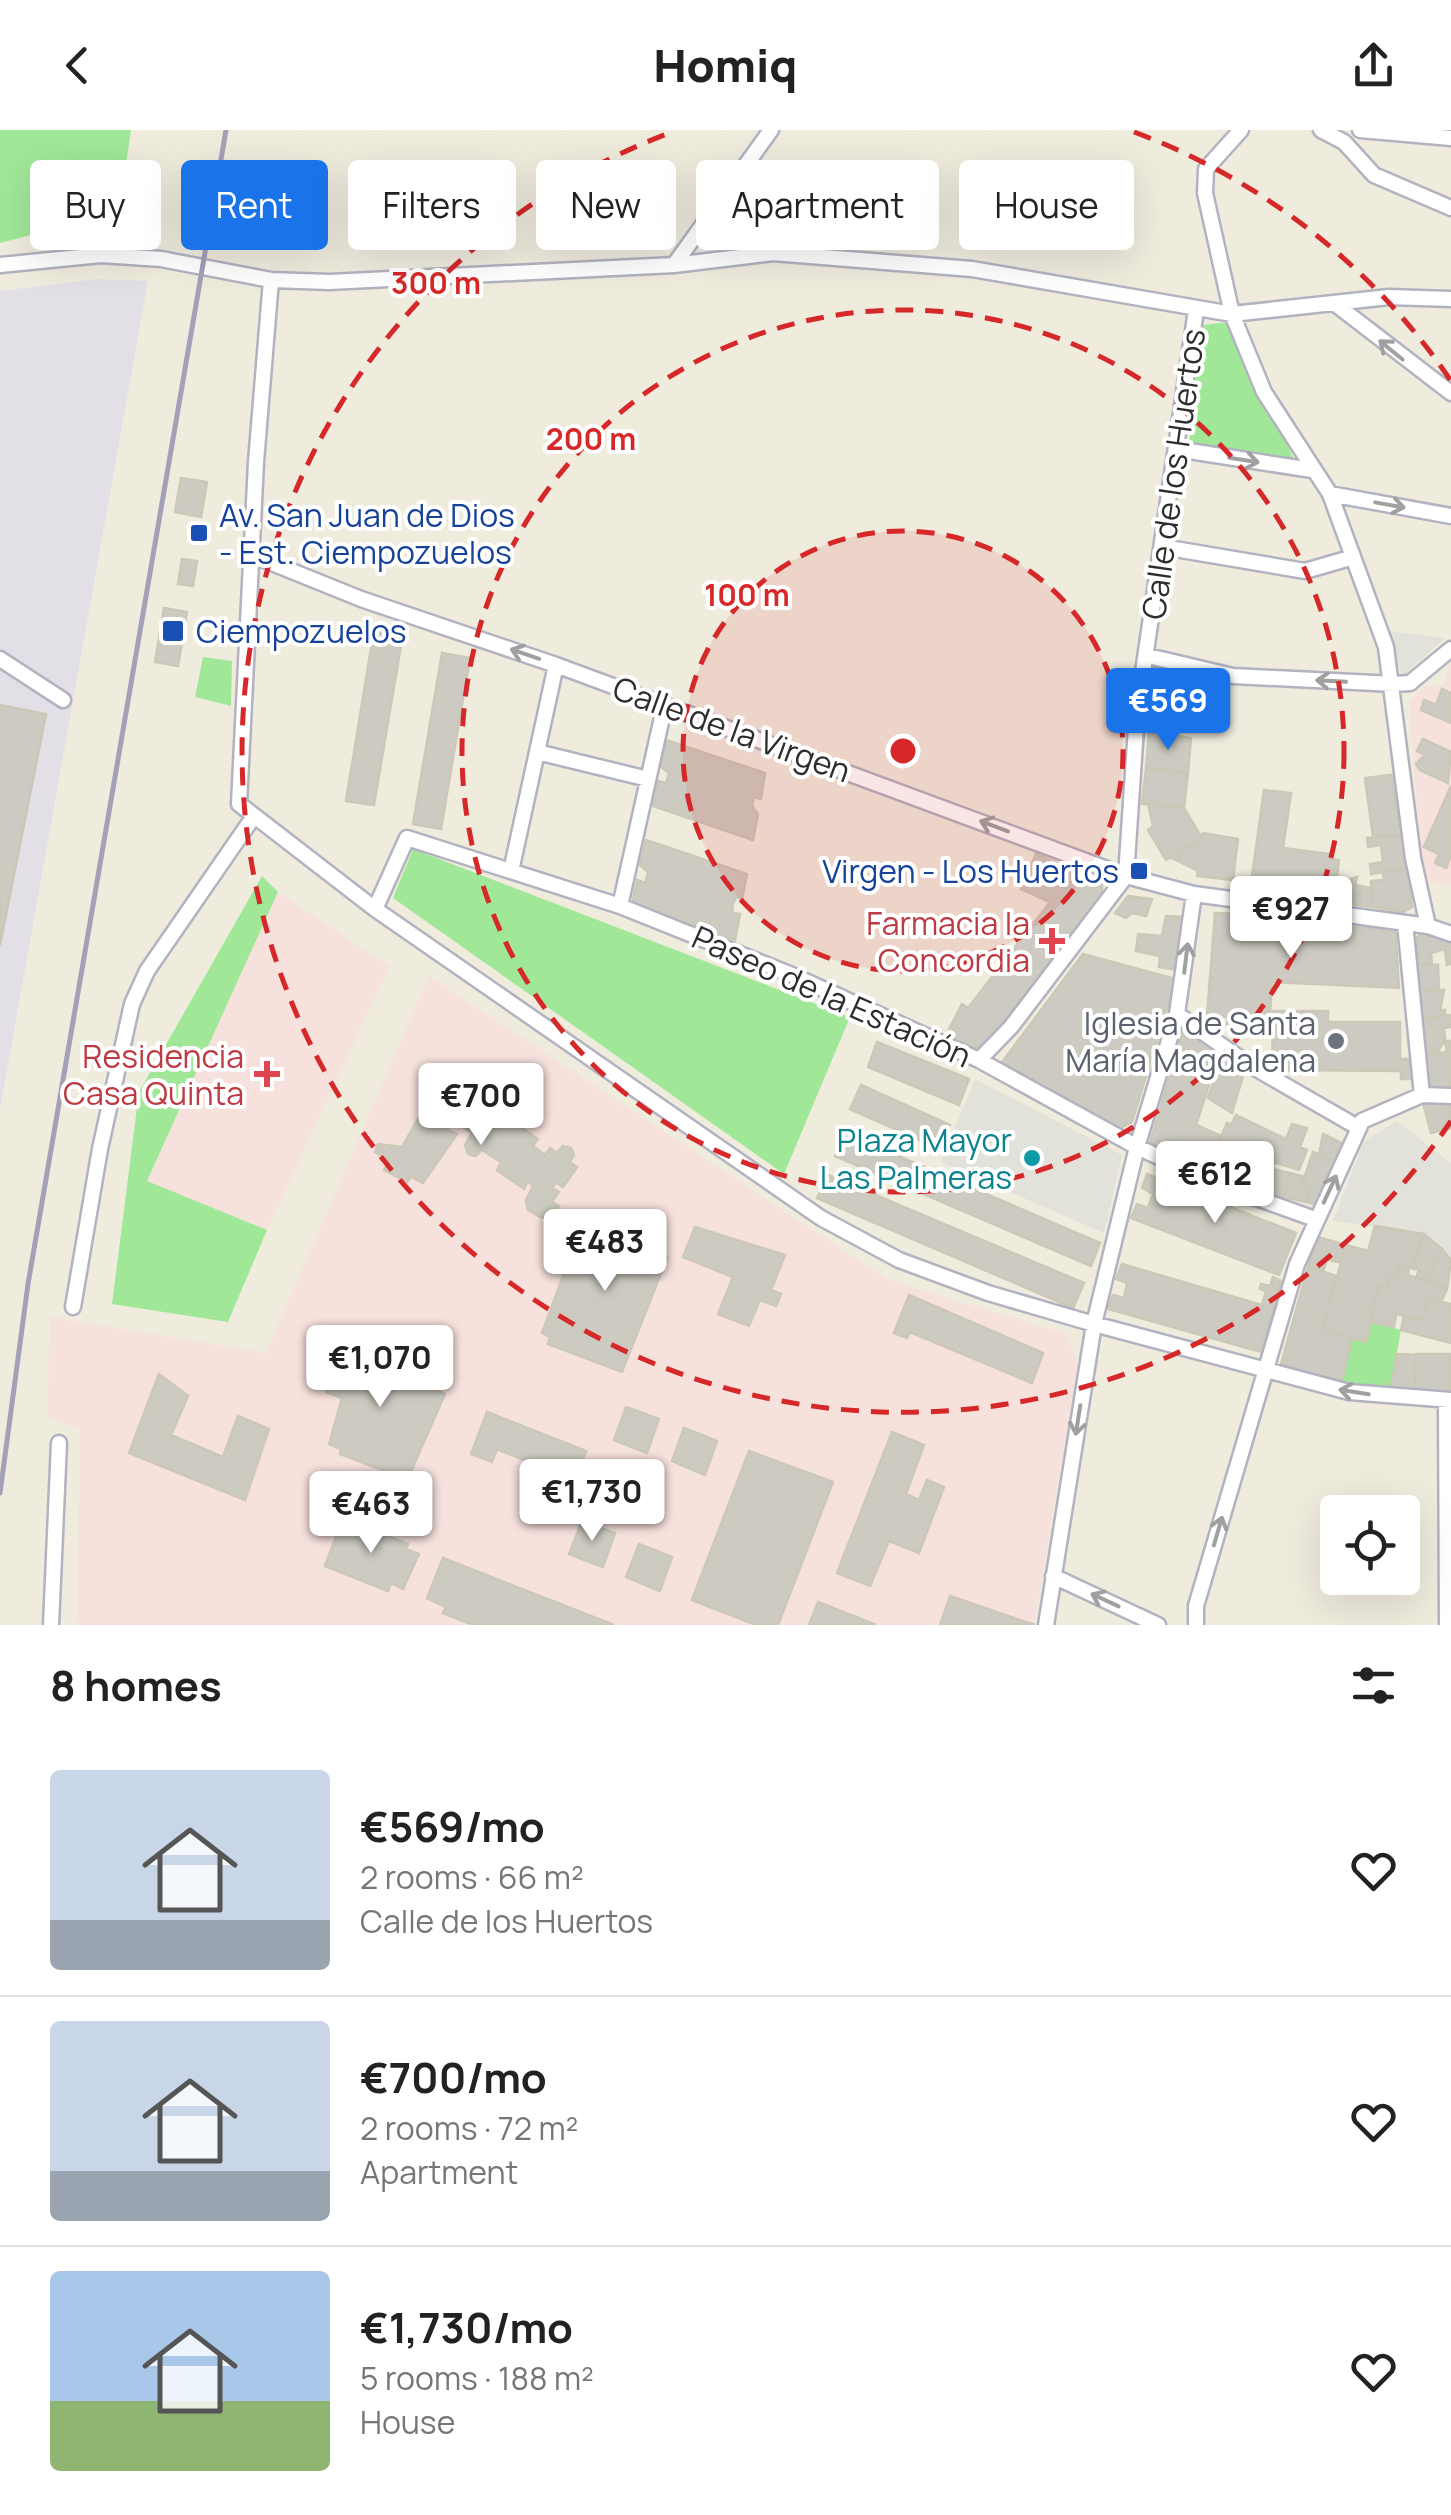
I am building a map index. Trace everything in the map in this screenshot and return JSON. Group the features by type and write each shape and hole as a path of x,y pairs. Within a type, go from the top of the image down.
{"street":[{"path":"674,265 771,130"},
{"path":"1241,130 1206,169 1205,193 1232,314 1264,392 1330,494 1350,558 1386,647 1394,684 1413,858 1428,926"},
{"path":"1321,130 1344,142 1374,175 1451,208"},
{"path":"1360,130 1451,138"},
{"path":"0,265 101,255 161,260 271,280 329,282 674,265 773,253 972,269 1232,314 1389,297 1450,298"},
{"path":"271,280 239,804 375,910 820,1218 899,1260 988,1293 1264,1371 1349,1392 1448,1400 1447,1625"},
{"path":"1334,303 1451,393"},
{"name":"Calle de los Huertos","path":"1126,876 1129,776 1196,310"},
{"path":"1176,449 1312,470"},
{"path":"1330,494 1451,516"},
{"path":"1163,547 1305,571 1350,558"},
{"name":"Calle de la Virgen","path":"252,554 361,599 665,704 1126,876 1194,894 1428,926 1451,934"},
{"path":"1148,656 1233,676 1394,684 1410,683 1451,649"},
{"path":"0,659 63,700"},
{"path":"511,871 556,665"},
{"path":"620,906 665,704"},
{"path":"537,752 648,780"},
{"path":"72,1307 100,1149 132,1004 147,972 254,816"},
{"name":"Paseo de la Estación","path":"375,910 407,838 620,906 792,975 979,1060 1137,1148 1226,1188 1315,1219"},
{"path":"979,1060 1012,1028 1126,876"},
{"path":"1046,1625 1094,1324 1137,1148 1178,1014 1194,894"},
{"path":"1405,923 1422,1095"},
{"path":"1178,1014 1248,1064 1361,1124"},
{"path":"1196,1625 1196,1606 1264,1371 1315,1219 1361,1124 1422,1095 1451,1096"},
{"path":"51,1625 60,1443"},
{"path":"1053,1576 1158,1625"}],"shaded area":[{"path":"97,279 148,281 0,1109 0,291"},
{"path":"1390,631 1445,638 1402,677"},
{"path":"1451,662 1449,885 1424,881 1409,712 1410,701 1424,687 1443,686"},
{"name":"Residencia Casa Quinta","path":"278,892 389,967 267,1230 147,1182"},
{"path":"429,976 888,1280 1067,1334 1078,1366 1034,1625 77,1625 80,1429 47,1418 50,1317 266,1353"},
{"name":"Plaza Mayor Las Palmeras","path":"975,1079 1122,1155 1104,1233 941,1162"},
{"path":"1397,1121 1451,1163 1451,1260 1424,1234 1333,1221 1364,1141"}],"green space":[{"path":"0,130 131,130 127,160 30,160 30,235 0,243"},
{"path":"1229,322 1295,461 1189,444 1201,325"},
{"path":"203,657 232,661 231,706 195,697"},
{"path":"413,849 850,1017 784,1174 393,898"},
{"path":"262,876 278,892 147,1181 267,1230 228,1322 112,1304 139,1092"},
{"path":"1370,1322 1401,1330 1390,1391 1342,1381 1352,1338"}],"building":[{"path":"181,478 207,482 201,517 175,512"},
{"path":"182,559 197,561 193,586 178,584"},
{"path":"164,608 187,612 178,666 155,662"},
{"path":"374,630 403,634 374,805 346,801"},
{"path":"442,653 470,658 441,829 413,824"},
{"path":"1442,689 1451,693 1451,723 1421,710 1424,700 1436,705"},
{"path":"0,705 46,714 0,945"},
{"path":"1149,733 1167,735 1166,741 1174,742 1175,736 1191,738 1188,773 1146,768"},
{"path":"1423,739 1451,752 1448,783 1420,770 1416,764 1425,755 1417,751"},
{"path":"666,740 765,773 761,799 754,797 752,806 758,814 753,840 653,806 658,781 666,783 669,773 661,767"},
{"path":"1146,768 1188,773 1184,808 1142,804"},
{"path":"1392,775 1401,835 1373,837 1365,778"},
{"path":"1451,786 1451,856 1446,868 1435,863 1439,854 1424,847"},
{"path":"1264,790 1291,793 1283,848 1330,854 1329,859 1339,860 1336,885 1325,888 1323,900 1250,890"},
{"path":"1148,804 1184,808 1202,838 1166,860 1148,830 1153,826"},
{"path":"1203,833 1238,839 1233,880 1197,876 1198,871 1170,857 1202,838"},
{"path":"1401,835 1407,868 1371,874 1370,864 1383,862 1381,845 1368,847 1367,838"},
{"path":"646,840 747,874 742,899 736,897 732,906 733,913 740,914 735,940 632,905 637,880 645,883 648,872 640,865"},
{"path":"1036,854 1102,884 1102,897 985,1045 969,1049 945,1037 962,1004 968,1008 1050,902 1021,889"},
{"path":"1407,868 1412,907 1403,912 1373,907 1371,881 1384,880 1383,872"},
{"path":"1357,877 1355,885 1372,888 1373,907 1323,900 1325,888"},
{"path":"1128,896 1152,899 1146,916 1132,913 1126,918 1115,913"},
{"path":"1215,913 1316,917 1316,926 1395,929 1399,988 1272,982 1270,1014 1265,1014 1264,1027 1227,1025 1228,1017 1207,1016"},
{"path":"1166,916 1183,917 1177,970 1159,967 1160,956 1136,951 1138,934 1162,936"},
{"path":"1421,934 1451,940 1451,964 1447,965 1445,949 1431,953 1432,965 1418,964 1417,937"},
{"path":"1083,954 1176,979 1132,1122 1117,1130 1000,1065"},
{"path":"1418,964 1438,965 1439,990 1420,991"},
{"path":"1444,990 1440,1010 1445,1010 1445,1016 1421,1018 1420,991"},
{"name":"Iglesia de Santa María Magdalena","path":"1273,1011 1328,1011 1328,1022 1400,1022 1400,1059 1417,1059 1417,1079 1401,1079 1401,1071 1272,1070"},
{"path":"1451,1015 1451,1027 1444,1028 1445,1041 1437,1052 1424,1051 1421,1018"},
{"path":"1184,1027 1217,1049 1202,1074 1211,1079 1196,1125 1221,1136 1206,1170 1150,1143"},
{"path":"1445,1041 1451,1041 1451,1088 1423,1087 1424,1051 1437,1052 1438,1046 1440,1053 1447,1052"},
{"path":"877,1042 969,1079 959,1105 868,1067"},
{"path":"1217,1049 1245,1069 1232,1113 1208,1098 1215,1078 1204,1071"},
{"path":"460,1085 538,1139 533,1146 545,1155 550,1148 557,1153 563,1146 571,1148 574,1155 570,1162 577,1167 563,1187 556,1182 552,1188 559,1192 552,1202 559,1206 551,1215 542,1218 528,1210 526,1200 533,1186 528,1181 524,1189 497,1170 501,1162 482,1150 475,1156 468,1154 465,1145 472,1133 453,1120 447,1130 457,1134 423,1183 411,1177 407,1182 384,1170 389,1161 375,1152 378,1144 402,1147 431,1096 445,1105"},
{"path":"861,1085 950,1125 940,1149 850,1109"},
{"path":"1423,1103 1451,1104 1451,1128 1431,1133"},
{"path":"1236,1115 1286,1139 1292,1124 1307,1128 1300,1147 1307,1150 1299,1170 1274,1162 1266,1193 1206,1170 1227,1123 1231,1125"},
{"path":"845,1133 1100,1243 1091,1266 835,1156"},
{"path":"1323,1134 1344,1144 1336,1162 1319,1155"},
{"path":"1313,1152 1336,1162 1317,1205 1306,1202 1311,1187 1302,1185"},
{"path":"1272,1169 1290,1173 1284,1197 1266,1193"},
{"path":"1290,1173 1306,1177 1302,1185 1311,1187 1306,1202 1284,1197"},
{"path":"1147,1174 1296,1233 1279,1275 1131,1218 1137,1204 1148,1208 1153,1194 1142,1188"},
{"path":"828,1175 1084,1283 1073,1308 817,1198"},
{"path":"599,1217 660,1242 656,1254 667,1258 622,1372 548,1344 550,1337 542,1333 583,1222 595,1228"},
{"path":"1375,1226 1424,1234 1411,1268 1399,1266 1397,1276 1389,1275 1387,1288 1378,1286 1366,1342 1322,1330 1346,1245 1368,1251"},
{"path":"695,1227 785,1255 771,1290 781,1294 776,1306 760,1300 749,1326 718,1314 733,1277 683,1257"},
{"path":"1424,1234 1442,1249 1426,1281 1416,1278 1419,1270 1411,1268"},
{"path":"1318,1237 1346,1245 1341,1263 1327,1259 1323,1272 1308,1267"},
{"path":"1442,1249 1451,1260 1447,1289 1426,1281"},
{"path":"1122,1264 1262,1305 1266,1291 1260,1289 1261,1284 1270,1286 1273,1277 1281,1281 1261,1352 1108,1309 1113,1295 1124,1298 1127,1283 1116,1279"},
{"path":"1399,1266 1409,1267 1408,1275 1447,1289 1441,1302 1428,1299 1423,1320 1396,1314 1394,1327 1370,1322 1378,1286 1387,1288 1389,1275 1397,1276"},
{"path":"1308,1267 1337,1276 1322,1330 1352,1338 1342,1381 1280,1368"},
{"path":"909,1295 1043,1353 1032,1383 910,1332 907,1338 894,1333"},
{"path":"1428,1299 1451,1304 1451,1343 1401,1330 1404,1316 1423,1320"},
{"path":"346,1339 401,1359 396,1373 445,1394 409,1476 395,1471 395,1475 340,1454 341,1449 329,1444 342,1398 326,1392"},
{"path":"1397,1354 1416,1355 1415,1392 1390,1391"},
{"path":"1416,1354 1451,1354 1450,1393 1415,1392"},
{"path":"159,1374 188,1396 171,1435 223,1457 238,1416 269,1429 245,1500 129,1453"},
{"path":"626,1407 659,1419 647,1453 614,1440"},
{"path":"487,1412 586,1451 570,1493 548,1485 553,1472 497,1449 492,1462 471,1454"},
{"path":"684,1428 717,1441 705,1475 672,1461"},
{"path":"892,1432 924,1445 906,1494 919,1500 927,1480 944,1487 919,1553 889,1541 870,1586 837,1573"},
{"path":"749,1451 833,1482 778,1625 756,1625 692,1600"},
{"path":"615,1467 663,1486 651,1520 602,1501"},
{"path":"343,1518 408,1544 406,1549 419,1554 403,1589 391,1583 388,1591 325,1566"},
{"path":"582,1521 615,1533 603,1567 569,1554"},
{"path":"639,1544 672,1557 660,1591 626,1577"},
{"path":"443,1558 614,1625 473,1625 443,1613 446,1607 427,1598"},
{"path":"950,1596 1035,1625 940,1625"},
{"path":"818,1602 876,1625 809,1625"}],"railway":[{"path":"0,1493 28,1284 226,130"}],"place":[{"name":"Av. San Juan de Dios - Est. Ciempozuelos","path":"199,533"},
{"name":"Ciempozuelos","path":"173,631"},
{"name":"Virgen - Los Huertos","path":"1139,871"},
{"name":"Farmacia la Concordia","path":"1052,941"},
{"name":"Iglesia de Santa María Magdalena","path":"1336,1041"},
{"name":"Residencia Casa Quinta","path":"267,1074"},
{"name":"Plaza Mayor Las Palmeras","path":"1032,1158"}]}
